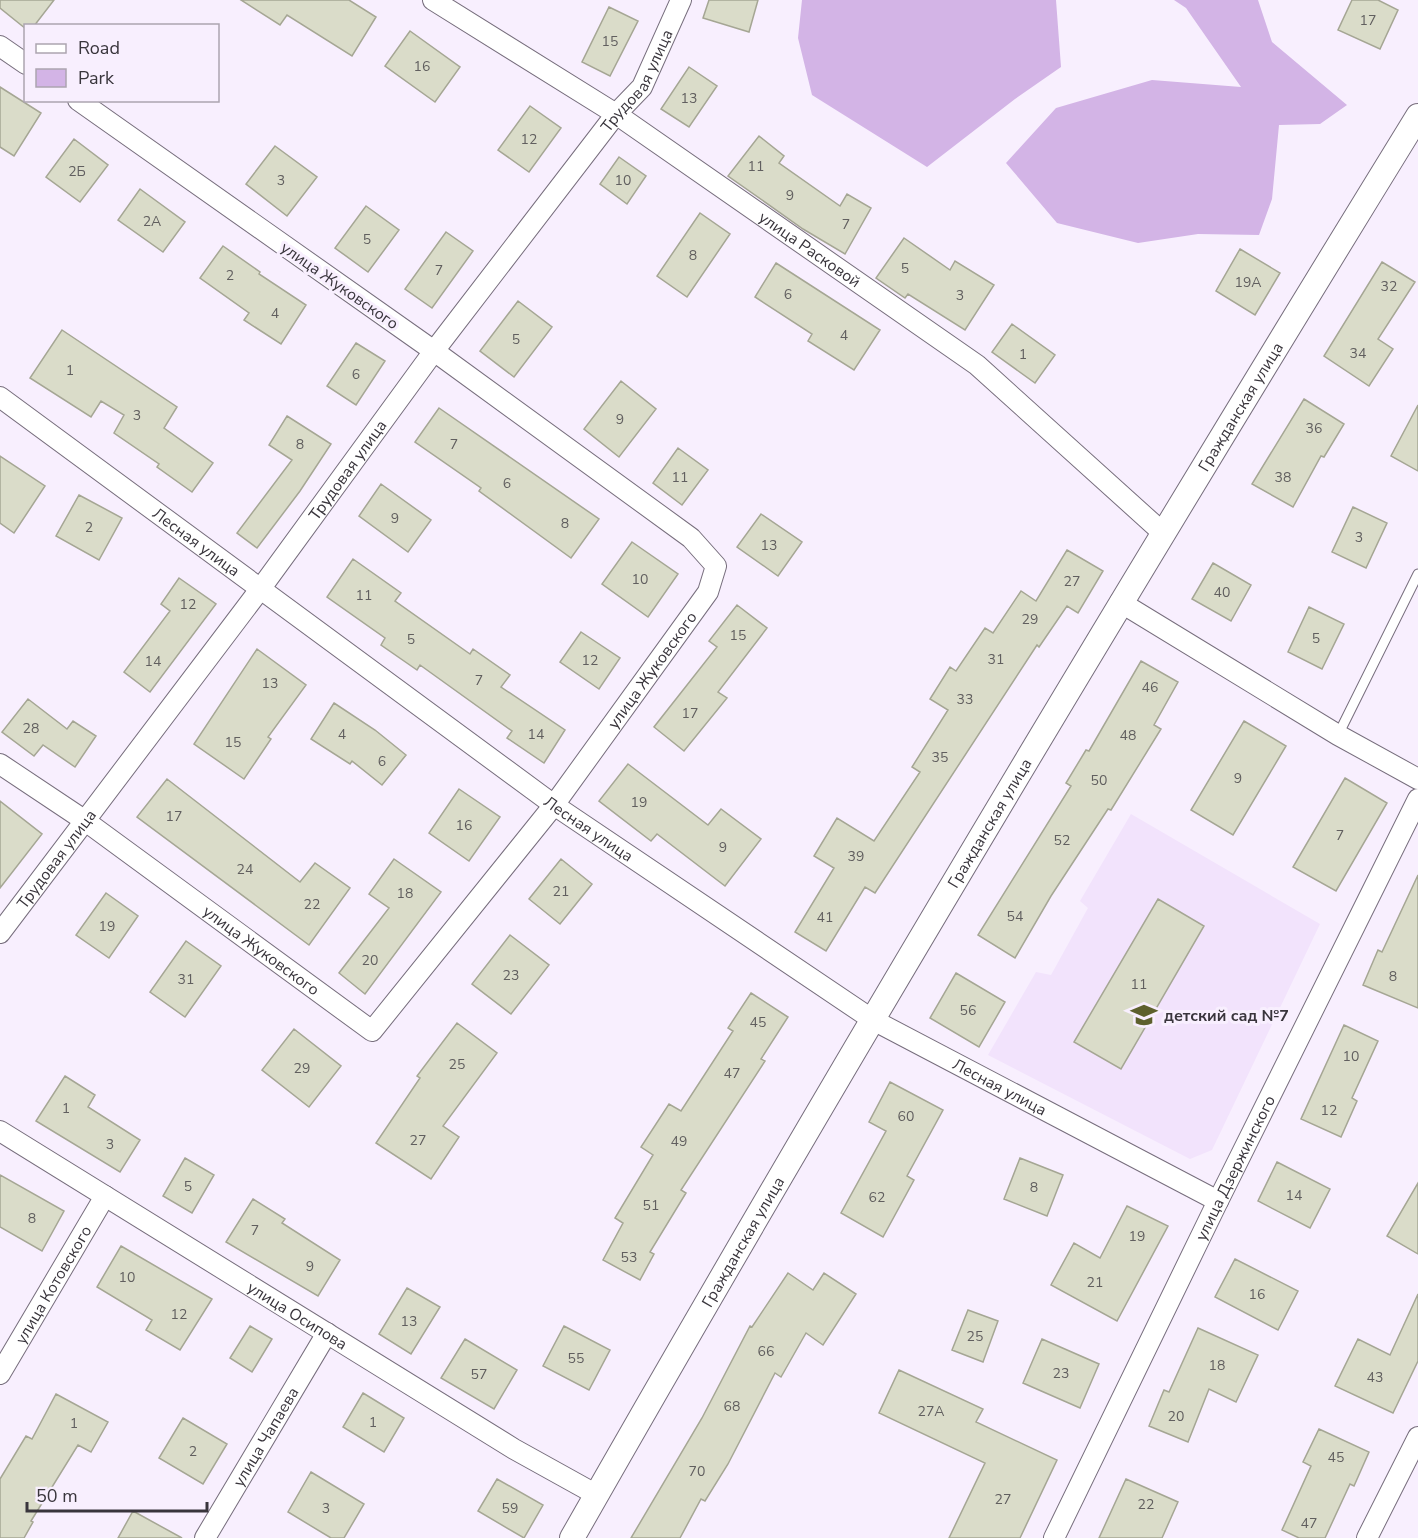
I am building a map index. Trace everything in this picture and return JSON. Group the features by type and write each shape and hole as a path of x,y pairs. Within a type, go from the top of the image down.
{"street":[{"name":"улица Расковой","path":"433,0 616,114 976,365 1162,532"},
{"name":"Трудовая улица","path":"0,933 261,588 434,351 616,114 642,87 681,0"},
{"path":"0,46 24,63"},
{"name":"улица Жуковского","path":"0,764 84,820 372,1031 554,805 708,592 716,566 691,538 434,351 81,102"},
{"name":"Гражданская улица","path":"572,1538 873,1020 1120,602 1418,116"},
{"name":"Лесная улица","path":"0,397 554,805 873,1020 1218,1201"},
{"path":"1120,602 1338,735 1418,779"},
{"name":"улица Дзержинского","path":"1054,1538 1218,1201 1418,800"},
{"name":"улица Осипова","path":"0,1131 514,1449 597,1495"},
{"name":"улица Котовского","path":"0,1374 105,1196"},
{"name":"улица Чапаева","path":"204,1538 327,1334"},
{"path":"1367,1538 1418,1437"}],"lane":[{"path":"1338,735 1418,574"}],"shaded area":[{"name":"детский сад №7","path":"1131,814 1320,924 1212,1150 1190,1159 988,1055 1036,972 1051,975 1088,908 1080,901"}],"green space":[{"path":"802,0 1056,0 1061,67 1015,99 927,167 812,95 798,38"},
{"path":"1174,0 1258,0 1272,42 1347,105 1320,124 1279,125 1272,199 1259,235 1198,234 1138,243 1057,223 1006,163 1056,108 1152,80 1241,87 1186,8"}],"building":[{"path":"0,0 54,0 36,24 24,24 24,27 0,8"},
{"path":"241,0 349,0 376,17 352,56 287,15 280,25"},
{"path":"709,0 758,0 749,32 703,18"},
{"path":"1352,0 1378,0 1398,10 1380,49 1338,30"},
{"path":"609,7 638,21 610,76 582,62"},
{"path":"410,31 460,67 435,102 385,66"},
{"path":"689,67 717,86 689,127 661,109"},
{"path":"0,87 41,113 14,156 0,147"},
{"path":"530,106 561,128 529,172 498,150"},
{"path":"759,136 784,156 779,163 840,206 847,194 871,208 845,254 803,229 728,176"},
{"path":"74,139 108,165 80,202 46,177"},
{"path":"275,146 317,177 287,216 246,184"},
{"path":"619,157 646,176 627,204 600,184"},
{"path":"140,189 185,222 163,252 118,220"},
{"path":"366,206 399,230 368,272 335,248"},
{"path":"700,213 730,234 687,297 657,276"},
{"path":"446,232 473,251 432,308 405,289"},
{"path":"904,238 950,270 955,261 994,285 965,330 908,294 905,298 876,278"},
{"path":"223,246 260,272 259,274 306,305 281,344 244,320 249,313 200,278"},
{"path":"1240,249 1280,273 1255,315 1216,291"},
{"path":"1382,262 1415,282 1378,339 1393,349 1369,386 1324,356"},
{"path":"776,263 880,330 854,370 808,341 812,334 755,297"},
{"path":"518,301 552,327 514,377 480,351"},
{"path":"1012,324 1055,355 1035,383 992,352"},
{"path":"62,330 177,407 164,428 213,463 192,492 157,467 159,464 114,433 124,415 101,401 91,417 30,378"},
{"path":"356,343 385,361 356,405 327,386"},
{"path":"621,381 656,409 619,457 584,429"},
{"path":"1304,399 1344,424 1324,457 1321,456 1293,507 1252,484"},
{"path":"1418,405 1418,471 1391,456"},
{"path":"439,408 599,519 571,558 479,491 481,488 415,442"},
{"path":"287,416 331,444 300,491 257,548 237,533 292,460 269,445"},
{"path":"678,448 708,470 682,505 653,483"},
{"path":"0,456 45,486 14,533 0,523"},
{"path":"381,484 431,520 408,552 359,516"},
{"path":"79,495 122,518 99,560 56,536"},
{"path":"1353,507 1387,523 1366,568 1332,552"},
{"path":"761,514 802,542 778,576 737,547"},
{"path":"632,542 678,574 648,617 602,584"},
{"path":"1067,550 1103,571 1078,613 1067,606 1039,647 1037,645 875,893 865,887 826,951 795,932 834,868 814,856 837,818 874,841 920,772 912,767 948,710 930,699 950,667 956,671 985,628 993,633 1021,591 1036,601"},
{"path":"353,559 401,593 395,601 470,654 473,649 510,675 501,687 565,730 544,763 507,738 512,731 420,665 417,670 381,645 385,638 327,597"},
{"path":"1213,563 1251,585 1231,621 1192,599"},
{"path":"179,578 216,604 150,692 124,672 170,611 161,604"},
{"path":"737,605 767,628 718,692 727,698 684,751 654,727 717,647 709,641"},
{"path":"1309,607 1344,624 1322,669 1288,652"},
{"path":"581,632 620,658 599,689 560,662"},
{"path":"257,649 306,685 268,737 271,739 244,779 194,744"},
{"path":"1141,661 1178,682 1154,725 1161,729 1111,810 1108,809 1051,896 1015,958 978,935 1071,786 1066,783 1086,750 1089,751"},
{"path":"28,699 67,729 73,721 96,736 75,767 43,745 34,756 2,732"},
{"path":"334,703 375,730 406,755 382,785 352,761 350,764 311,739"},
{"path":"1244,721 1286,746 1233,835 1191,810"},
{"path":"628,764 708,825 721,809 761,839 725,886 657,834 651,841 599,801"},
{"path":"1345,778 1387,803 1336,891 1293,867"},
{"path":"167,779 300,882 315,863 350,888 309,945 137,817"},
{"path":"459,789 500,817 469,861 429,833"},
{"path":"0,801 42,834 0,888"},
{"path":"394,859 441,892 365,994 339,973 389,908 369,894"},
{"path":"561,859 592,884 560,924 529,899"},
{"path":"1418,875 1418,1008 1363,985 1378,950 1382,952"},
{"path":"106,893 138,916 109,958 76,935"},
{"path":"1158,899 1204,926 1121,1069 1074,1042"},
{"path":"510,935 549,965 511,1014 472,984"},
{"path":"186,941 221,966 185,1017 150,992"},
{"path":"956,973 1005,1002 979,1047 930,1018"},
{"path":"751,993 788,1017 761,1059 765,1061 681,1190 686,1193 650,1252 654,1254 640,1280 603,1260 623,1223 615,1218 653,1155 641,1147 669,1104 681,1111 733,1031 728,1028"},
{"path":"457,1023 497,1053 443,1126 459,1137 431,1179 376,1143 420,1078 417,1076"},
{"path":"1344,1025 1378,1041 1352,1098 1357,1101 1341,1137 1301,1119"},
{"path":"294,1029 341,1066 309,1107 262,1070"},
{"path":"65,1076 95,1095 88,1107 140,1140 120,1172 36,1121"},
{"path":"890,1082 943,1110 907,1176 914,1180 883,1237 841,1213 886,1131 869,1122"},
{"path":"185,1158 214,1175 192,1213 163,1196"},
{"path":"1020,1158 1063,1175 1047,1216 1004,1199"},
{"path":"1277,1162 1330,1189 1310,1228 1258,1201"},
{"path":"0,1175 64,1211 42,1251 0,1227"},
{"path":"1418,1183 1418,1254 1387,1236"},
{"path":"253,1199 285,1219 282,1223 340,1260 318,1296 226,1242"},
{"path":"1127,1206 1168,1226 1117,1321 1051,1285 1074,1243 1100,1258"},
{"path":"121,1246 212,1299 180,1350 146,1330 152,1320 97,1287"},
{"path":"1235,1259 1298,1291 1278,1330 1215,1297"},
{"path":"788,1273 813,1290 824,1273 856,1294 823,1345 806,1333 781,1377 775,1373 728,1464 705,1501 701,1499 680,1538 631,1538 702,1418 750,1326 752,1327"},
{"path":"407,1288 440,1307 411,1354 379,1334"},
{"path":"1418,1294 1418,1361 1393,1413 1335,1386 1358,1339 1390,1355"},
{"path":"968,1310 998,1321 983,1362 952,1350"},
{"path":"250,1326 272,1339 252,1372 230,1358"},
{"path":"564,1326 610,1350 589,1390 543,1366"},
{"path":"1198,1328 1258,1355 1236,1402 1209,1389 1188,1442 1149,1426 1164,1390 1169,1392"},
{"path":"465,1339 517,1370 494,1409 441,1378"},
{"path":"1042,1339 1099,1364 1080,1408 1023,1383"},
{"path":"899,1370 983,1409 976,1422 1057,1460 1020,1538 949,1538 985,1463 879,1413"},
{"path":"363,1393 404,1418 384,1452 343,1427"},
{"path":"56,1394 108,1422 91,1452 78,1445 31,1521 33,1522 24,1538 0,1538 0,1479 26,1436 32,1439"},
{"path":"183,1418 227,1444 203,1484 159,1458"},
{"path":"1319,1429 1369,1452 1354,1486 1350,1484 1325,1538 1299,1538 1282,1530 1311,1466 1303,1462"},
{"path":"311,1472 364,1504 344,1538 331,1538 288,1512"},
{"path":"497,1479 543,1505 524,1538 478,1511"},
{"path":"1126,1479 1178,1502 1162,1538 1099,1538"},
{"path":"133,1511 182,1538 118,1538"}],"place":[{"name":"детский сад №7","path":"1144,1015"}]}
